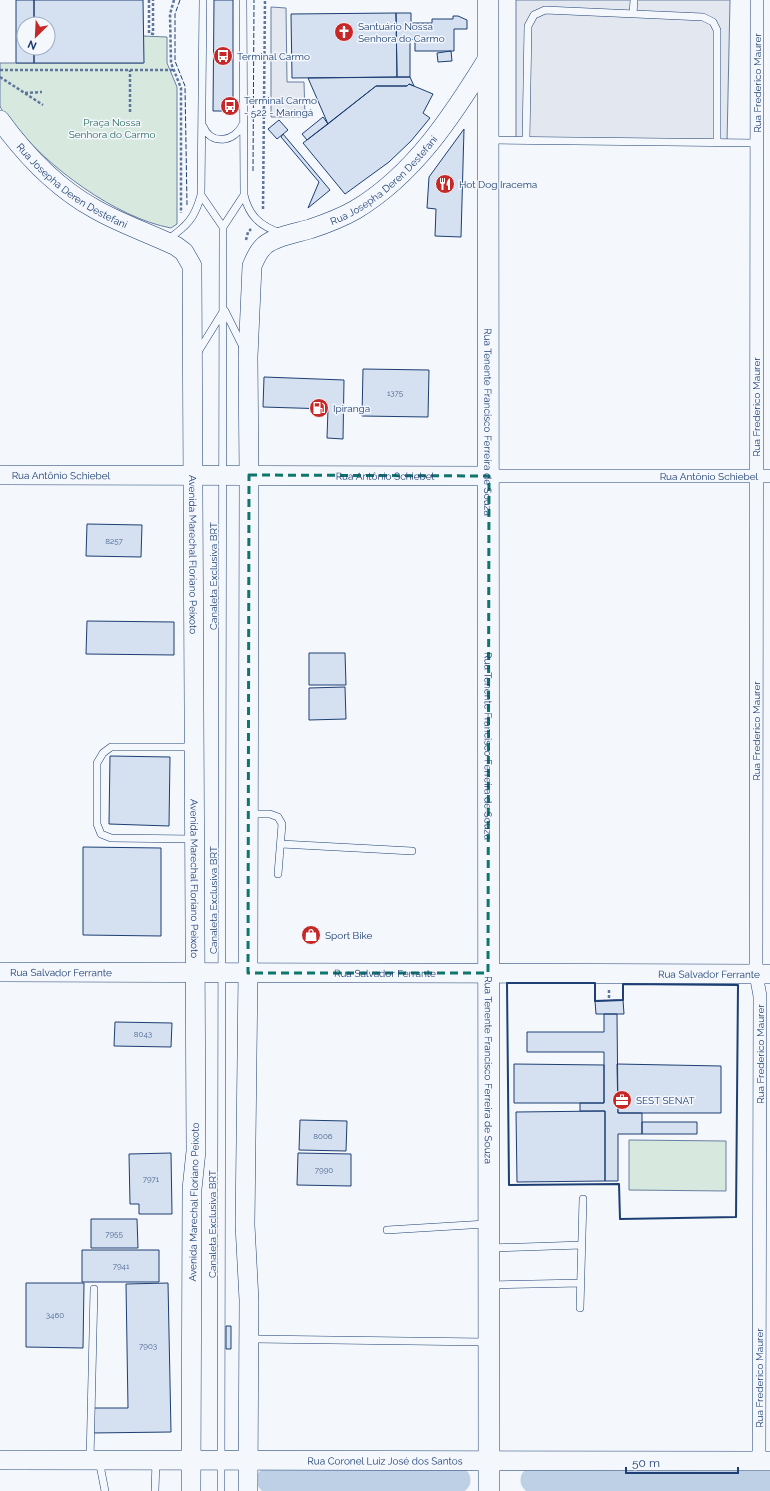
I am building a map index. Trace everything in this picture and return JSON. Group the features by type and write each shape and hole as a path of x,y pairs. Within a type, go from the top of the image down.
{"main road":[{"name":"Rua Tenente Francisco Ferreira de Souza","path":"488,0 488,1491"}],"street":[{"name":"Rua Frederico Maurer","path":"757,0 756,476 763,974 760,996 765,1461"},
{"name":"Rua Josepha Deren Destefani","path":"248,357 252,266 257,254 265,245 276,239 332,221 354,210 392,182 436,135 462,102 488,58"},
{"name":"Rua Josepha Deren Destefani","path":"0,120 31,158 73,195 116,220 166,241 184,252 192,266"},
{"name":"Avenida Marechal Floriano Peixoto","path":"190,1491 192,1190 196,1150 192,266"},
{"path":"248,357 248,973 245,1225 249,1285 248,1491"},
{"name":"Rua Antônio Schiebel","path":"0,475 770,476"},
{"name":"Rua Salvador Ferrante","path":"0,972 763,974"},
{"name":"Rua Coronel Luiz José dos Santos","path":"0,1460 765,1461"}],"lane":[{"path":"166,241 186,226 193,216 201,195 203,0"},
{"path":"243,0 244,195 246,205 258,222 269,229 289,235"},
{"path":"633,14 634,0"},
{"path":"526,140 528,26 534,14 545,10 703,17 713,22 717,30 718,51 717,143"},
{"path":"202,120 203,127 207,134 221,140 229,139 236,135 243,122"},
{"path":"488,140 756,143"},
{"path":"201,195 223,227 244,195"},
{"name":"Canaleta Exclusiva BRT","path":"221,1491 224,475 223,227"},
{"path":"192,362 224,310"},
{"name":"Canaleta Exclusiva BRT","path":"224,310 248,357"},
{"path":"194,747 111,747 102,752 97,763 97,824 101,834 111,838 194,839"},
{"path":"248,814 270,814 278,817 282,824 278,874"},
{"path":"281,844 412,851"},
{"path":"580,1308 583,1199"},
{"path":"387,1230 488,1224"},
{"path":"488,1248 582,1245"},
{"path":"489,1285 581,1282"},
{"path":"94,1289 94,1460 105,1491"},
{"path":"249,1339 488,1341"},
{"path":"155,1491 156,1460"}],"path":[{"path":"149,0 149,33 153,34 153,0"},
{"path":"174,0 170,14 171,63 181,88 181,216"},
{"path":"264,214 262,207 265,0"},
{"path":"0,70 174,70"},
{"path":"130,70 130,112"},
{"path":"0,77 43,105"},
{"path":"24,93 42,92"}],"highlighted area":[{"path":"249,475 489,476 488,973 248,973"}],"green space":[{"name":"Praça Nossa Senhora do Carmo","path":"143,36 167,37 167,63 177,87 177,224 171,228 150,222 128,213 106,202 84,188 44,156 4,113 0,106 0,63 143,63"},
{"path":"629,1140 726,1141 726,1191 629,1190"}],"shaded area":[{"path":"516,0 730,0 727,143 516,140"},
{"path":"271,7 286,8 287,82 304,82 305,117 271,117"}],"building":[{"path":"16,0 34,0 34,16 16,16"},
{"path":"34,0 143,0 144,63 34,63 34,56 56,56 56,16 34,16"},
{"name":"Terminal Carmo","path":"214,0 233,0 233,111 213,111"},
{"name":"Santuário Nossa Senhora do Carmo","path":"396,13 397,77 292,78 291,14"},
{"path":"396,13 411,13 411,23 432,23 432,19 453,19 453,16 458,16 467,20 467,29 454,29 454,51 415,51 415,39 410,40 410,77 397,77"},
{"path":"451,51 452,61 438,62 437,53"},
{"path":"16,56 34,56 34,63 16,63"},
{"path":"410,77 414,86 409,84 407,86 376,86 328,124 308,78"},
{"path":"409,84 433,94 423,113 430,118 411,141 389,162 345,194 303,143 376,86 407,86"},
{"path":"323,117 328,124 307,140 302,134"},
{"path":"279,120 288,130 277,139 268,129"},
{"name":"Hot Dog Iracema","path":"464,129 461,237 435,236 436,209 427,208 429,177"},
{"path":"283,134 330,190 308,208 319,182 281,137"},
{"path":"363,369 429,370 428,417 362,416"},
{"name":"Ipiranga","path":"264,377 344,380 343,439 327,438 328,409 263,407"},
{"path":"87,524 142,525 141,557 86,556"},
{"path":"87,621 174,622 174,655 86,654"},
{"path":"309,653 345,653 346,685 309,685"},
{"path":"345,687 346,719 309,720 309,688"},
{"path":"110,756 170,757 169,826 109,824"},
{"path":"83,847 161,848 161,936 83,935"},
{"path":"623,1000 624,1014 596,1014 595,1001"},
{"path":"604,1014 617,1014 618,1113 642,1113 642,1134 618,1134 618,1181 605,1181 605,1111 580,1111 580,1103 604,1103 604,1052 527,1052 527,1032 604,1032"},
{"path":"115,1022 172,1023 171,1047 114,1046"},
{"path":"514,1064 604,1065 604,1103 514,1103"},
{"path":"617,1064 721,1066 721,1113 618,1113"},
{"path":"605,1111 605,1181 517,1182 516,1112"},
{"path":"300,1120 347,1121 346,1151 299,1150"},
{"path":"642,1122 697,1122 697,1134 642,1134"},
{"path":"171,1153 172,1214 139,1214 139,1204 130,1204 129,1154"},
{"path":"298,1153 351,1154 351,1186 297,1185"},
{"path":"91,1219 137,1219 138,1248 91,1248"},
{"path":"82,1250 159,1250 159,1282 82,1282"},
{"path":"26,1283 84,1283 83,1348 26,1347"},
{"path":"168,1283 171,1432 91,1433 90,1408 128,1408 126,1284"},
{"path":"226,1326 231,1326 231,1349 226,1349"}],"waterway":[{"path":"270,1480 457,1480"},
{"path":"534,1480 770,1480"}],"fence":[{"path":"180,0 175,14 175,61 185,86 187,205"},
{"path":"253,171 254,0"}],"wall":[{"path":"507,983 595,983 595,1001 623,1000 623,984 738,985 736,1217 620,1219 619,1184 509,1185 507,983"}],"place":[{"name":"Santuário Nossa Senhora do Carmo","path":"344,32"},
{"name":"Terminal Carmo","path":"223,56"},
{"name":"Terminal Carmo - 522 - Maringá","path":"230,106"},
{"name":"Hot Dog Iracema","path":"445,184"},
{"name":"Ipiranga","path":"319,408"},
{"name":"Sport Bike","path":"311,935"},
{"name":"SEST SENAT","path":"622,1100"}]}
